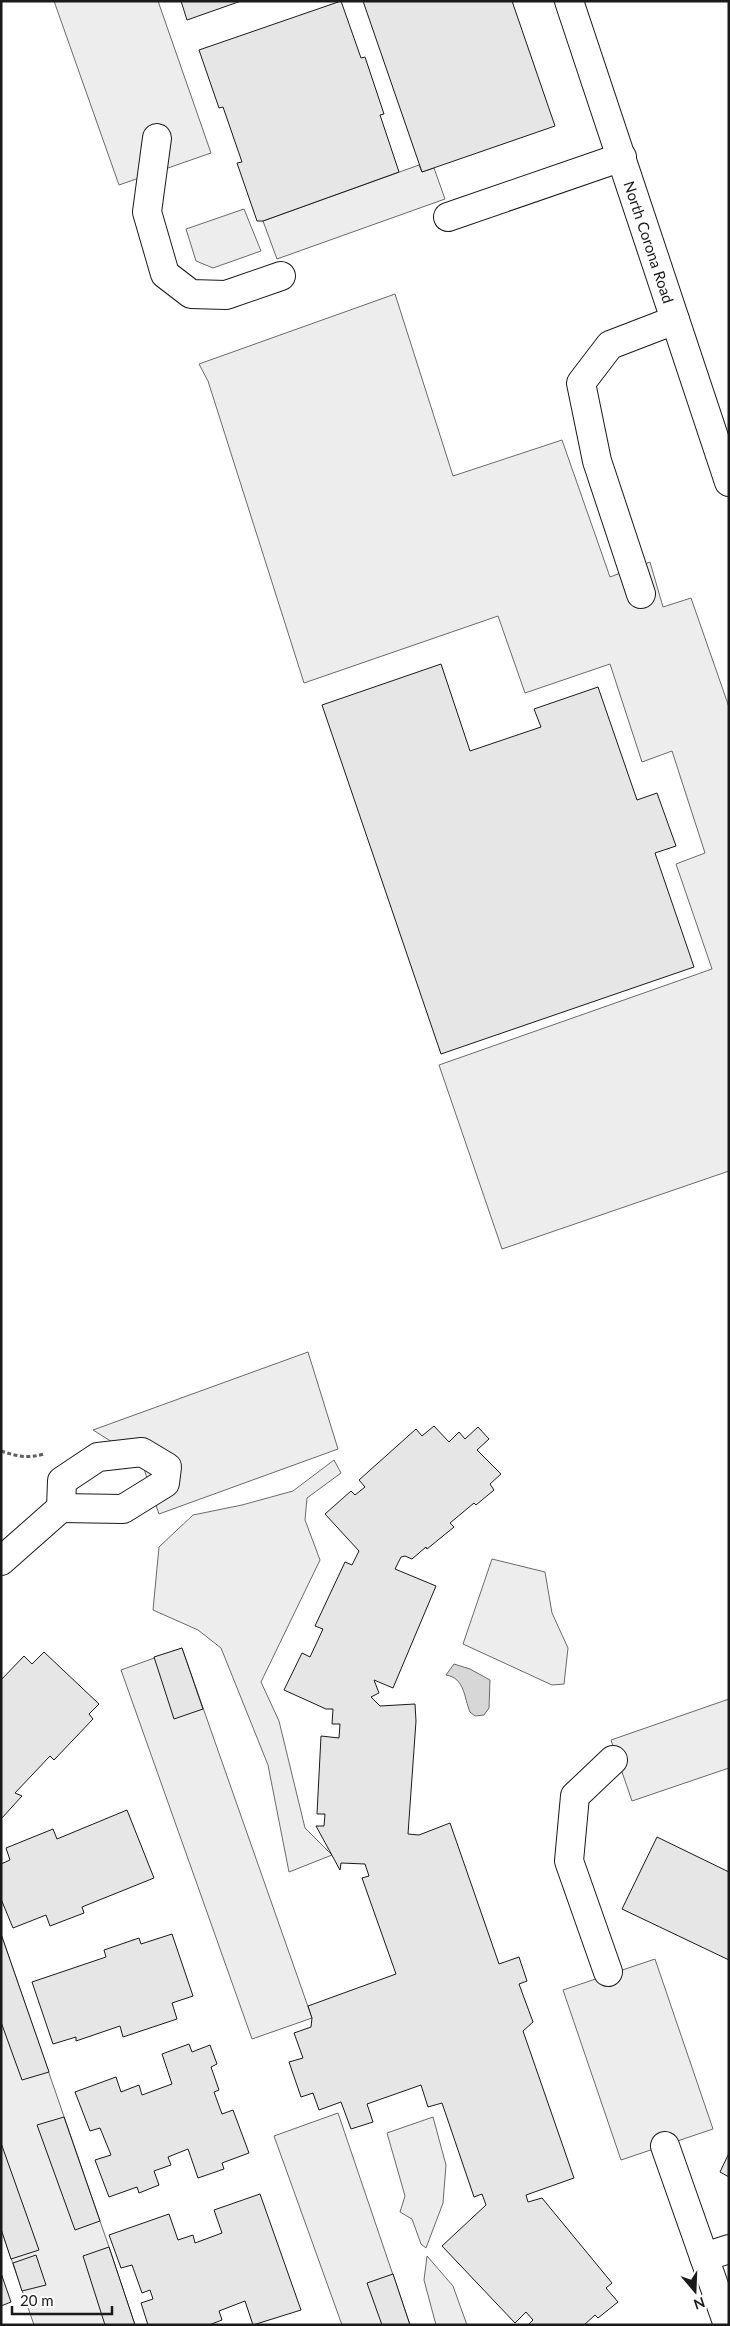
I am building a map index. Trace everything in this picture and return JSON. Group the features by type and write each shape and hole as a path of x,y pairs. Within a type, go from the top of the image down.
{"street":[{"name":"North Corona Road","path":"569,1 729,482"},
{"path":"157,138 147,212 165,274 191,294 226,294 281,276"},
{"path":"448,217 622,157"},
{"path":"641,594 597,461 581,383 610,345 675,320"},
{"path":"1,1561 61,1508"},
{"path":"608,1972 569,1861 575,1796 613,1760"},
{"path":"665,2146 716,2253 728,2325"}],"shaded area":[{"path":"54,1 158,1 211,153 119,185"},
{"path":"419,165 422,172 434,168 445,199 277,259 263,221"},
{"path":"244,209 261,251 213,268 196,261 186,229"},
{"path":"395,294 453,476 562,440 610,577 650,562 663,607 691,598 729,707 729,1171 502,1249 439,1065 712,969 676,864 705,853 672,751 642,762 610,664 525,693 498,616 304,683 208,381 199,364"},
{"path":"308,1352 338,1449 159,1514 141,1460 93,1430"},
{"path":"334,1460 341,1473 307,1498 305,1520 320,1560 261,1682 279,1721 305,1828 332,1855 289,1872 268,1765 221,1648 198,1630 153,1610 159,1547 193,1515 242,1505 293,1491"},
{"path":"492,1559 545,1572 552,1613 568,1648 564,1684 552,1685 463,1644"},
{"path":"182,1648 312,2018 252,2039 121,1670"},
{"path":"454,1664 470,1669 490,1680 489,1708 484,1715 475,1716 470,1712 460,1684 457,1680 446,1675"},
{"path":"729,1699 729,1768 632,1801 611,1740"},
{"path":"1,1934 135,2325 34,2325 1,2229"},
{"path":"655,1959 713,2129 621,2160 563,1990"},
{"path":"338,2113 410,2325 342,2325 274,2136"},
{"path":"433,2117 446,2165 443,2203 426,2248 421,2244 412,2219 400,2212 405,2196 387,2133"},
{"path":"427,2256 453,2286 467,2325 436,2325 424,2280"}],"building":[{"path":"181,1 241,1 187,20"},
{"path":"341,1 361,58 365,57 384,114 380,115 399,172 263,221 257,221 237,163 242,162 223,107 219,108 199,50"},
{"path":"363,1 512,1 555,126 422,172"},
{"path":"441,664 470,751 541,727 534,709 598,687 637,800 657,793 676,846 655,853 694,967 441,1054 322,705"},
{"path":"434,1426 449,1442 459,1432 465,1439 478,1427 489,1439 477,1450 501,1474 490,1484 494,1490 476,1505 474,1503 450,1523 454,1527 412,1559 405,1556 401,1557 395,1569 436,1586 393,1688 374,1680 379,1693 371,1697 380,1706 415,1704 416,1721 408,1834 419,1835 450,1823 499,1964 519,1957 527,1981 519,1984 533,2022 523,2031 574,2178 526,2195 528,2202 542,2198 612,2283 606,2288 618,2302 598,2318 595,2315 584,2325 528,2325 533,2320 526,2312 515,2323 442,2246 486,2205 482,2194 474,2197 442,2103 428,2107 421,2085 367,2104 373,2122 351,2129 341,2102 319,2110 313,2093 301,2097 289,2062 303,2058 294,2033 311,2027 312,2018 308,2006 396,1974 362,1878 369,1876 365,1864 341,1863 340,1870 316,1826 324,1826 325,1814 317,1814 321,1736 339,1738 340,1724 332,1724 333,1709 326,1709 284,1690 302,1653 310,1657 323,1629 315,1626 345,1562 352,1565 359,1551 325,1514 351,1491 355,1495 365,1487 359,1480 416,1429 422,1436"},
{"path":"182,1648 203,1709 174,1719 154,1657"},
{"path":"44,1652 99,1704 89,1714 93,1719 54,1760 50,1756 15,1793 22,1796 1,1819 1,1680 24,1656 32,1664"},
{"path":"127,1810 154,1878 82,1907 84,1913 50,1926 46,1915 13,1928 1,1899 1,1864 10,1860 6,1848 53,1829 57,1839"},
{"path":"657,1837 729,1872 729,1960 622,1909"},
{"path":"1,1934 49,2072 22,2080 1,2022"},
{"path":"172,1934 193,1996 172,2003 177,2019 123,2037 120,2026 76,2041 76,2037 53,2044 32,1982 106,1957 104,1950 139,1938 141,1944"},
{"path":"189,2044 192,2052 210,2045 217,2064 211,2067 219,2090 214,2092 222,2114 233,2110 249,2153 222,2163 224,2169 198,2178 188,2149 168,2157 171,2165 154,2171 159,2185 139,2193 137,2187 109,2197 95,2160 111,2155 100,2128 90,2131 75,2092 116,2077 121,2092 139,2085 142,2095 172,2084 162,2054"},
{"path":"64,2117 100,2221 75,2230 37,2125"},
{"path":"1,2143 39,2250 11,2259 1,2229"},
{"path":"729,2153 729,2177 720,2172"},
{"path":"260,2194 301,2310 253,2325 245,2301 219,2311 222,2320 209,2325 148,2325 141,2303 153,2299 150,2290 142,2293 132,2265 121,2268 109,2235 169,2214 178,2240 193,2235 195,2243 222,2233 214,2210"},
{"path":"109,2247 135,2325 105,2325 83,2256"},
{"path":"36,2255 46,2285 22,2291 13,2263"},
{"path":"1,2273 11,2302 1,2306"},
{"path":"393,2274 410,2325 382,2325 367,2283"}]}
